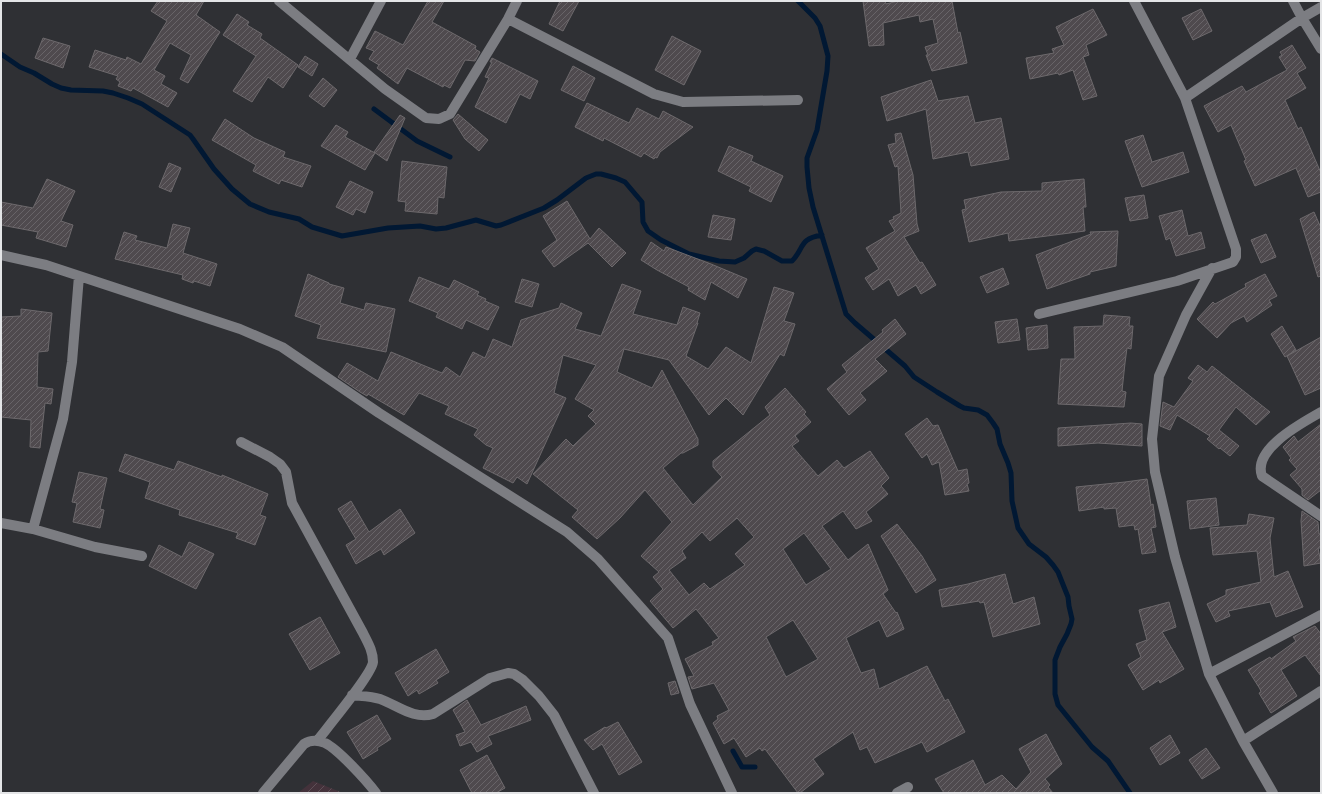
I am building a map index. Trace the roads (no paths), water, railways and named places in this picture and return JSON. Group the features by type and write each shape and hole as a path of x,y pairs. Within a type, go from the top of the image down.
{"street":[{"path":"279,1 385,89 426,118 439,119 450,114 508,19 517,1"},
{"path":"350,59 381,1"},
{"path":"1038,314 1177,281 1233,262 1236,257 1236,250 1185,98 1134,1"},
{"path":"1292,1 1321,49"},
{"path":"1185,98 1302,18 1321,7"},
{"path":"508,19 654,94 683,102 798,100"},
{"path":"1,255 46,265 240,329 282,347 379,413 567,532 598,559 668,638 690,704 732,793"},
{"path":"1212,268 1186,315 1159,376 1152,439 1155,472 1175,557 1209,674 1243,741 1273,793"},
{"path":"33,529 63,419 72,362 79,276"},
{"path":"1321,412 1285,434 1275,443 1263,459 1260,470 1262,476 1321,516"},
{"path":"241,442 270,457 280,464 286,472 292,503 363,633 372,653 373,664 366,678 317,741"},
{"path":"1,523 33,529 95,547 142,556"},
{"path":"1209,674 1321,614"},
{"path":"352,695 378,698 417,716 426,716 433,714 490,678 508,673 514,674 523,680 539,696 554,715 594,793"},
{"path":"1243,741 1321,692"},
{"path":"263,793 304,744 309,741 317,741 326,744 343,757 376,793"},
{"path":"897,793 908,787"}],"waterway":[{"path":"798,1 815,18 820,26 828,56 827,71 817,130 807,158 807,167 813,207 846,314 905,366 914,377 960,406 978,410 987,415 997,429 1000,444 1011,473 1012,501 1018,528 1029,544 1046,557 1053,565 1058,572 1068,597 1072,619 1071,624 1055,660 1055,694 1058,705 1092,747 1108,761 1130,793"},
{"path":"1,54 20,67 61,88 71,90 103,91 113,93 142,104 190,135 214,169 232,189 250,204 269,212 299,219 312,227 342,236 388,228 420,226 436,229 446,228 476,220 496,226 501,225 544,208 586,178 596,174 616,178 625,182 642,202 643,222 648,231 661,240 689,254 719,261 735,262 744,258 756,249 764,251 782,261 792,261 805,242 809,239 822,235"},
{"path":"374,109 417,141 450,157"},
{"path":"733,751 742,767 755,767"}]}
